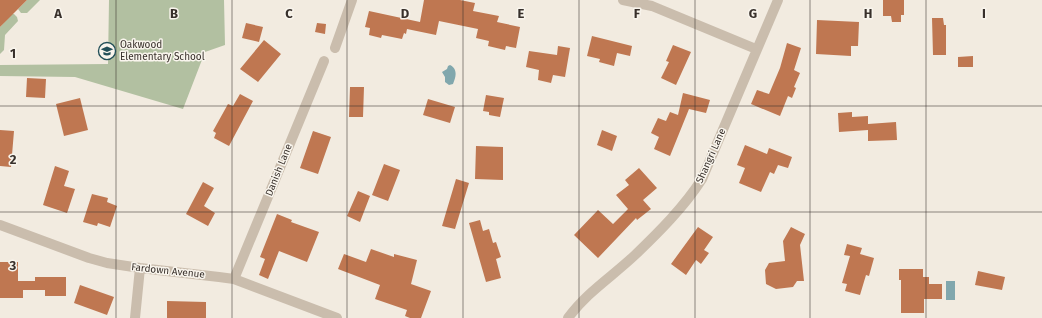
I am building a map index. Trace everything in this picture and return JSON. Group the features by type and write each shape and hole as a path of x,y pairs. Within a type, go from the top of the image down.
{"street":[{"path":"335,48 352,0"},
{"path":"623,0 652,6 756,49"},
{"name":"Shangri Lane","path":"568,318 593,290 635,256 675,214 702,179 778,0"},
{"name":"Danish Lane","path":"234,279 324,61"},
{"name":"Fardown Avenue","path":"0,225 98,261 116,265 219,276 234,279 337,318"},
{"path":"135,318 140,268"}],"green space":[{"path":"27,0 40,0 27,13 21,13 18,9"},
{"path":"109,0 224,0 225,45 205,52 183,109 75,77 0,76 0,65 108,64"},
{"path":"12,14 17,17 18,21 5,35 4,50 0,54 0,27"}],"water":[{"path":"450,65 456,73 453,84 449,85 445,82 445,77 442,72"},
{"path":"946,281 955,281 955,300 946,300"}],"building":[{"path":"0,0 27,0 0,27"},
{"path":"424,0 460,0 475,3 473,11 499,16 497,22 520,27 516,48 506,46 505,50 488,46 489,41 476,38 478,29 439,21 436,35 407,29 406,34 404,33 402,39 382,35 381,38 369,35 370,28 365,27 369,11 420,22"},
{"path":"883,0 904,0 904,15 901,15 901,22 892,22 891,16 883,16"},
{"path":"932,18 943,18 944,25 946,25 946,55 933,55"},
{"path":"817,20 859,22 858,46 851,46 851,56 816,54"},
{"path":"246,23 263,27 259,42 242,38"},
{"path":"317,23 326,24 325,34 315,32"},
{"path":"592,36 632,46 630,56 617,53 614,66 599,62 600,59 587,56"},
{"path":"264,40 281,54 258,82 240,69"},
{"path":"787,43 801,48 794,70 800,73 794,87 796,88 792,98 788,96 780,116 751,104 757,90 769,94 780,68"},
{"path":"673,45 691,52 676,85 661,78 669,62 666,61"},
{"path":"558,46 570,48 565,77 553,75 551,83 538,80 539,70 526,67 529,51 557,55"},
{"path":"973,56 973,67 958,67 958,57"},
{"path":"27,78 46,79 45,98 26,97"},
{"path":"350,87 364,87 363,117 349,117"},
{"path":"683,93 710,100 706,113 689,109 670,156 654,149 659,137 651,133 658,118 666,121 670,112 678,115"},
{"path":"240,94 253,101 229,146 214,138 216,133 213,131 228,104 233,106"},
{"path":"486,95 504,98 500,117 489,115 489,112 483,111"},
{"path":"80,98 88,130 64,136 56,104"},
{"path":"428,99 455,107 450,123 423,115"},
{"path":"852,112 852,117 868,116 868,124 896,122 897,140 868,141 868,130 839,132 838,113"},
{"path":"0,130 14,131 11,167 0,166"},
{"path":"602,130 617,136 612,151 597,145"},
{"path":"313,131 331,137 318,174 300,168"},
{"path":"745,145 767,154 769,148 792,157 788,168 778,165 774,174 770,172 761,192 739,183 745,168 737,165"},
{"path":"476,146 503,147 503,180 475,179"},
{"path":"384,164 400,170 388,201 372,195"},
{"path":"55,166 69,171 64,186 75,189 67,213 43,205"},
{"path":"639,168 657,188 643,200 651,209 637,220 636,218 598,258 574,235 598,210 613,224 628,209 616,195 629,185 625,180"},
{"path":"456,179 469,183 455,229 442,226"},
{"path":"203,182 214,188 204,206 215,213 208,226 186,214"},
{"path":"358,191 370,196 360,222 347,216"},
{"path":"92,194 108,198 107,202 117,206 110,227 98,223 97,226 83,222"},
{"path":"277,214 292,220 291,222 319,232 307,262 279,251 268,279 259,275 265,259 260,257"},
{"path":"480,220 483,231 489,229 493,243 496,242 501,257 496,259 501,278 486,282 469,223"},
{"path":"698,227 713,237 704,250 709,253 701,264 696,260 686,275 671,264"},
{"path":"791,227 805,234 800,245 804,281 797,281 793,287 776,289 766,284 765,270 769,263 785,261 783,241"},
{"path":"847,244 862,248 860,254 874,258 869,276 866,275 860,295 845,291 847,284 842,283 850,256 844,255"},
{"path":"371,249 394,257 394,254 417,260 411,284 431,291 421,318 410,318 405,316 407,310 375,299 380,285 338,269 344,254 366,262"},
{"path":"0,262 18,262 18,281 35,281 35,277 66,277 66,296 45,296 45,290 23,290 23,298 0,298"},
{"path":"899,269 923,269 923,277 929,277 929,284 942,284 942,299 924,299 924,313 901,313 901,280 899,280"},
{"path":"978,271 1005,277 1002,290 975,285"},
{"path":"80,285 114,297 107,315 74,303"},
{"path":"167,301 206,302 206,318 167,318"}],"place":[{"name":"Oakwood Elementary School","path":"107,51"}]}
